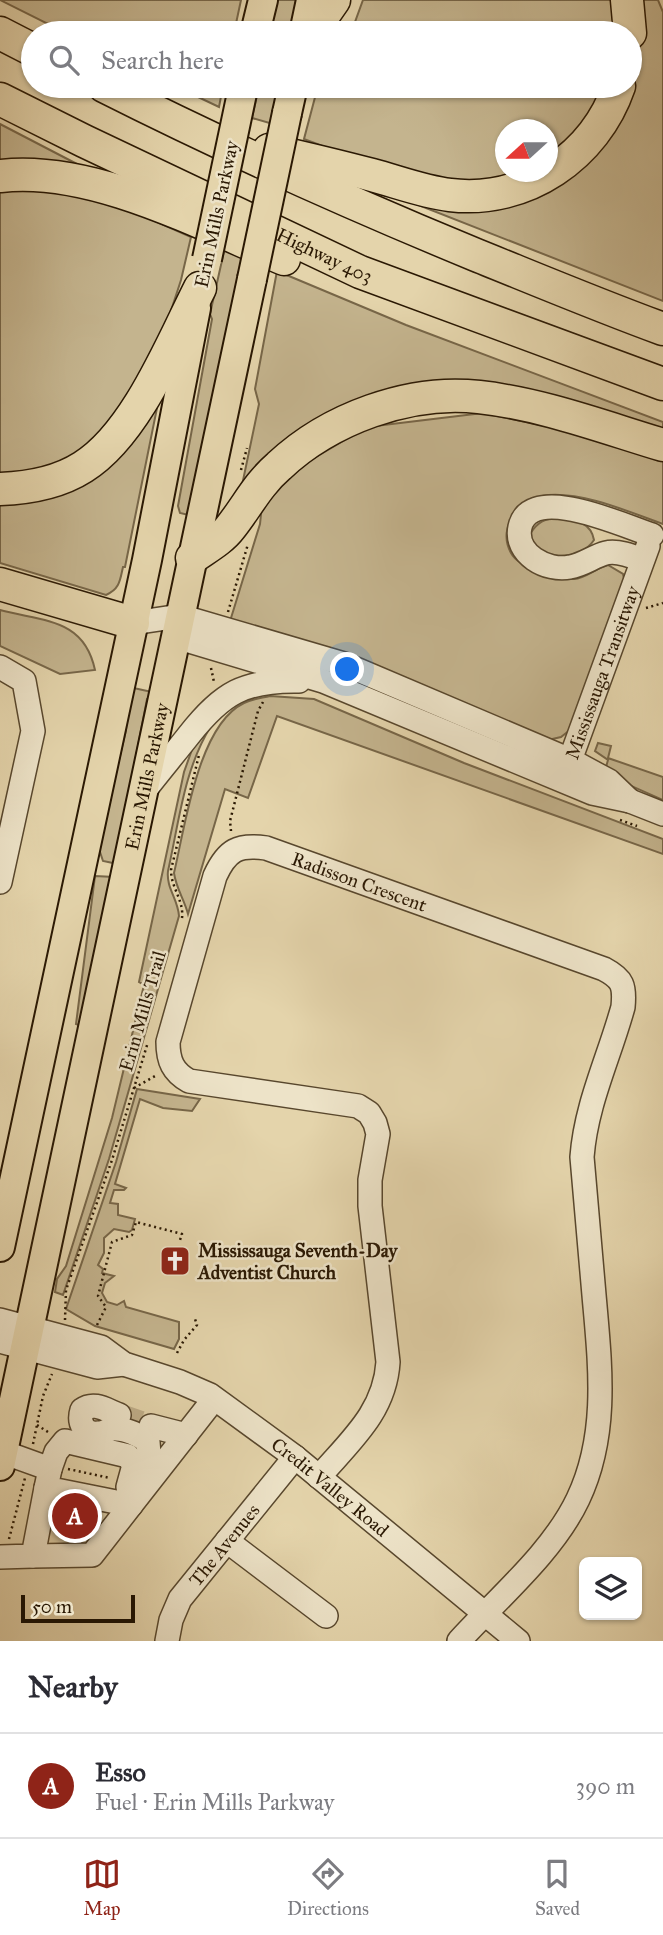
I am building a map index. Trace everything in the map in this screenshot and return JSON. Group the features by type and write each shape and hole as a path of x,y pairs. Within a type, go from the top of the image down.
{"highway":[{"path":"319,21 334,0"},
{"path":"627,0 629,21"},
{"path":"0,33 21,44"},
{"path":"128,98 197,133 417,231 663,329"},
{"path":"197,133 330,164 429,191 450,195 493,194 534,182 570,160 598,128 613,98"},
{"name":"Highway 403","path":"0,99 360,272 663,384"},
{"path":"0,176 48,175 98,185 151,203 290,261 360,272"},
{"path":"0,489 25,488 52,482 82,468 103,451 149,390 203,274"},
{"path":"192,558 229,530 245,504 279,465 318,436 367,412 418,398 477,396 537,407 663,445"},
{"path":"0,584 133,622"}],"main road":[{"path":"258,21 263,0"},
{"path":"307,21 311,0"},
{"name":"Erin Mills Parkway","path":"0,1245 133,622 240,98"},
{"name":"Erin Mills Parkway","path":"1,1459 18,1339 143,793 290,99"},
{"path":"133,622 178,626"}],"street":[{"path":"642,560 607,552 568,568 550,565 533,559 523,550 518,538 520,524 527,514 540,507 562,506 658,537"},
{"name":"Mississauga Transitway","path":"562,782 642,560 658,537"},
{"path":"178,626 323,681 562,782 592,793 630,801 663,814"},
{"path":"178,626 344,664 570,760 609,781 630,801"},
{"path":"0,667 24,681 33,731 0,875"},
{"path":"143,793 206,713 220,700 238,690 276,681 323,681"},
{"name":"Radisson Crescent","path":"232,851 249,846 266,849 604,969 616,976 622,984 623,1007 590,1104 584,1129 582,1157 601,1375 600,1421 592,1458 578,1499 558,1531 459,1641"},
{"path":"232,851 222,861 215,876 168,1042 172,1067 179,1076 202,1084 358,1106 369,1113 378,1134 370,1180 370,1206 387,1378 374,1412 319,1477"},
{"name":"Credit Valley Road","path":"0,1320 18,1339 97,1367 124,1364 180,1382 214,1399 295,1457 518,1641"},
{"path":"0,1557 92,1555 127,1505 214,1399"},
{"path":"33,1556 48,1478 56,1452 73,1434 82,1410 95,1406 119,1415"},
{"path":"152,1426 186,1436"},
{"path":"73,1434 128,1456 134,1470 127,1505"},
{"name":"The Avenues","path":"167,1641 171,1620 180,1599 295,1457"},
{"path":"1,1459 127,1505"},
{"path":"227,1541 326,1616"}],"path":[{"path":"224,617 250,537"},
{"path":"211,664 215,685"},
{"path":"232,851 230,821 258,711 268,693"},
{"path":"182,918 183,909 173,887 171,870 194,769 201,750"},
{"name":"Erin Mills Trail","path":"65,1322 66,1290 112,1160 152,1032"},
{"path":"96,1328 106,1307 98,1296 112,1242 132,1235 136,1222 182,1234 180,1240"},
{"path":"177,1353 197,1325 195,1319"},
{"path":"51,1380 52,1372"}],"shaded area":[{"path":"0,0 241,0 237,21 42,21"},
{"path":"276,0 296,0 293,21 272,21"},
{"path":"363,0 611,0 614,21 355,21"},
{"path":"635,0 658,0 663,12 663,301 398,197 526,191 534,182 558,182 558,157 612,98 642,98 642,21 636,21"},
{"path":"200,98 221,98 219,107"},
{"path":"256,98 278,98 273,124 252,118"},
{"path":"315,98 599,98 581,126 558,149 558,119 495,119 493,180 466,183 438,181 354,158 304,139"},
{"path":"0,124 102,177 0,168"},
{"path":"0,186 39,186 130,210 191,237 181,280 163,335 114,422 69,464 0,478"},
{"path":"225,247 244,257 193,516 180,513 178,506 212,319 210,314"},
{"path":"277,271 406,325 663,422 663,435 421,389 241,490 259,404 255,389"},
{"path":"159,398 125,567 114,590 106,595 0,563 0,497 15,498"},
{"path":"483,413 598,437 663,457 663,524 606,504 576,497 548,495 538,497 520,508 509,524 507,543 511,553 530,568 549,575 574,579 608,565 623,574 625,583 570,730 561,737 548,740 234,622 231,618 260,524 262,505 299,467 367,427"},
{"path":"559,517 586,526 594,540 579,552 569,555 559,556 541,550 530,534 542,521"},
{"path":"0,610 60,625 72,631 90,653 95,670 60,674 0,646"},
{"path":"129,687 152,692 151,699 147,699 113,863 103,861 100,842 126,730"},
{"path":"270,696 314,699 464,763 663,839 663,854 277,716 248,798 225,789 188,914 174,873 189,805 205,754 215,732 228,715 244,703"},
{"path":"211,726 188,778 168,871 179,916 109,1159 63,1295 55,1292 57,1279 66,1266 112,1118 144,985 139,982 184,772 194,744"},
{"path":"598,743 611,746 608,758 663,777 663,800 604,774 608,760 595,751"},
{"path":"95,876 114,877 82,1026 76,1024"},
{"path":"137,1089 200,1099 192,1111 163,1108 140,1099 115,1184 126,1188 114,1190 110,1203 118,1204 118,1215 135,1219 129,1232 114,1229 104,1238 104,1253 98,1265 103,1269 102,1273 114,1276 105,1283 102,1293 107,1302 117,1305 124,1301 126,1307 179,1322 179,1339 174,1349 95,1326 66,1309 116,1162"}],"tunnel":[{"path":"119,1415 151,1426"}],"place":[{"name":"Mississauga Seventh-Day Adventist Church","path":"175,1261"},
{"name":"Esso","path":"75,1516"}]}
